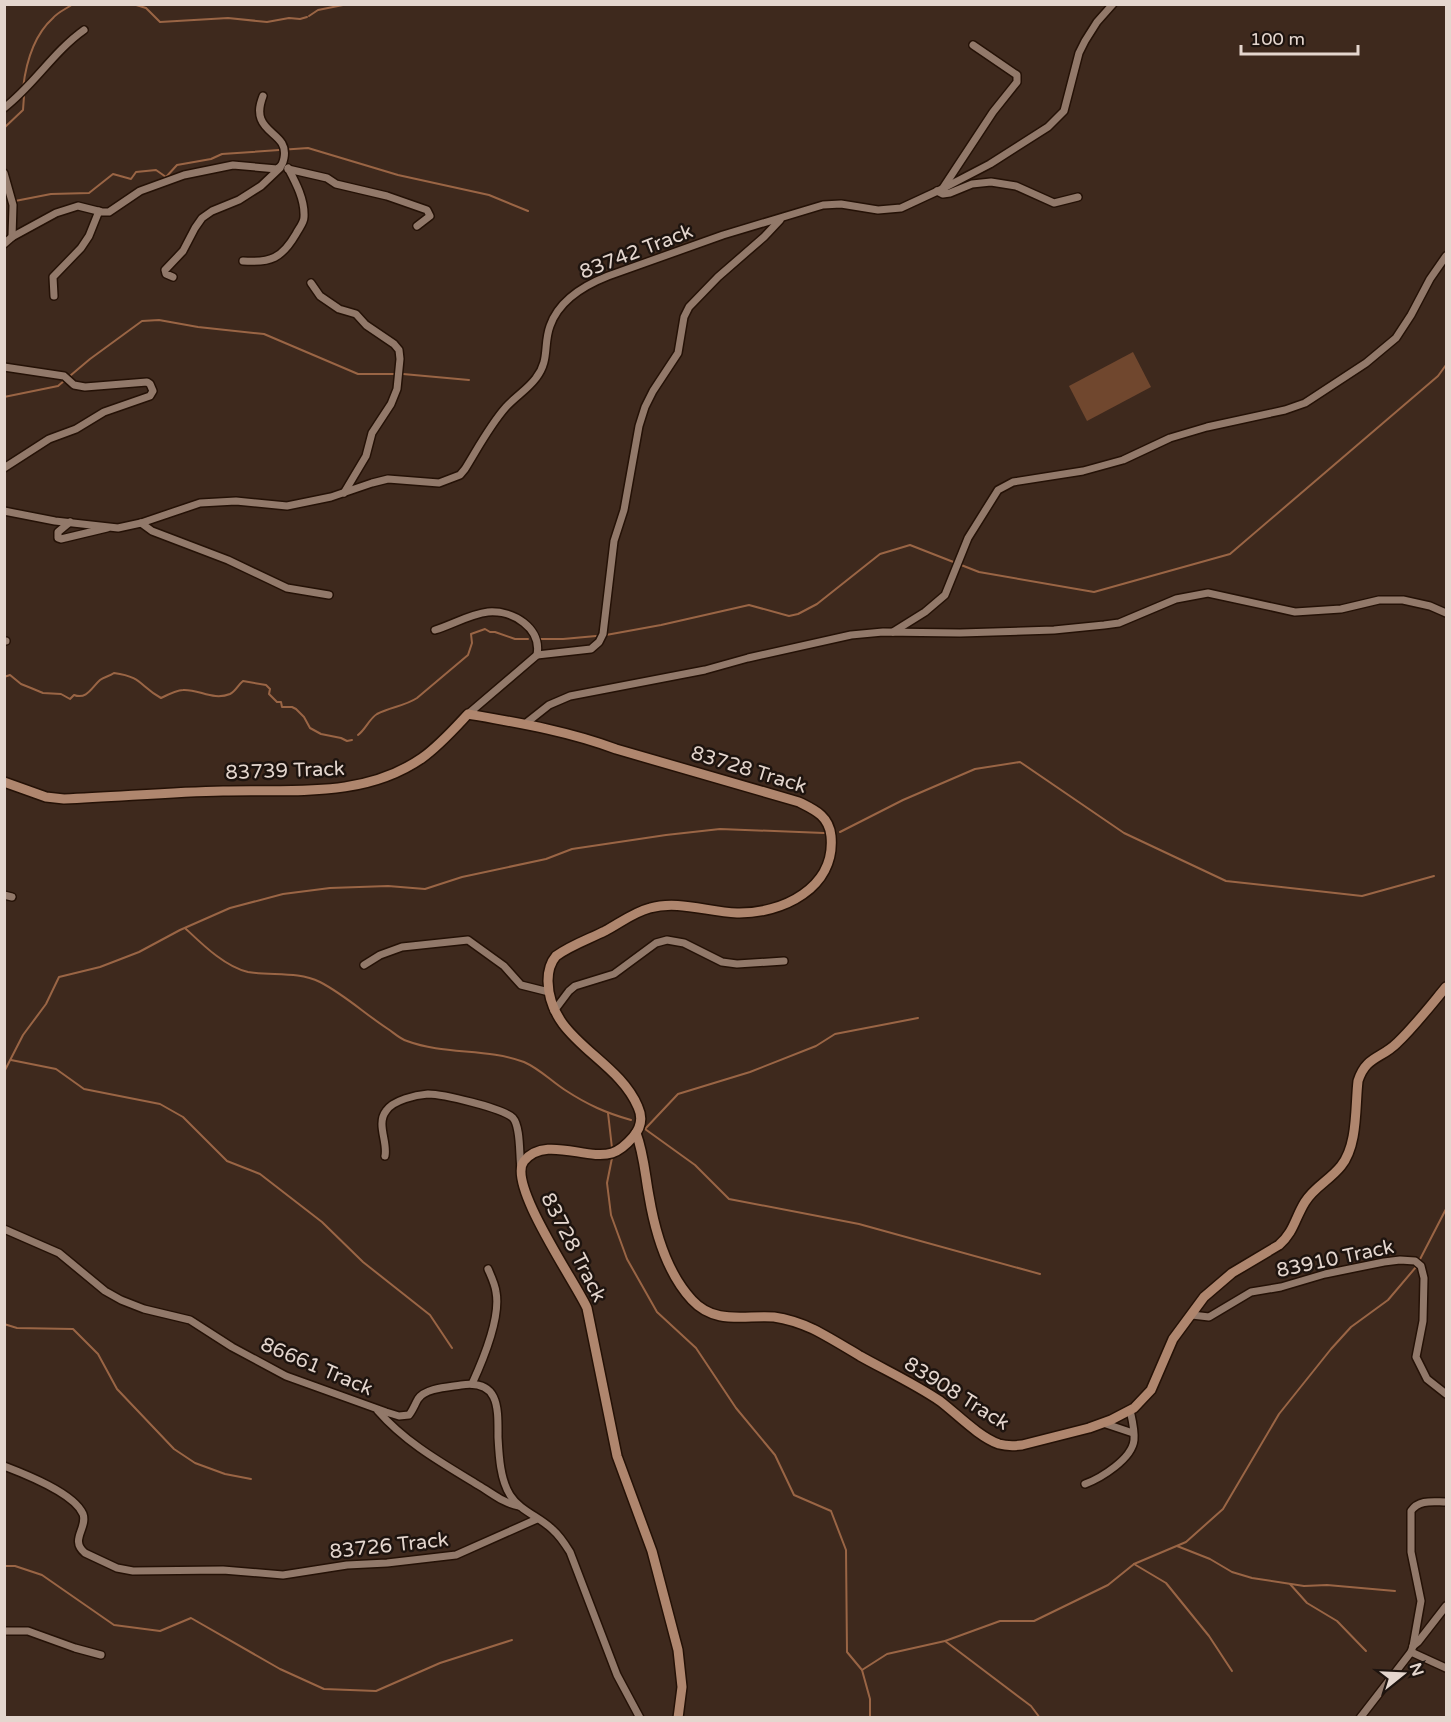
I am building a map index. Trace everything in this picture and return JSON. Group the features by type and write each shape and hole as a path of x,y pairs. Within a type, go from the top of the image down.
{"street":[{"name":"83742 Track","path":"4,512 110,527 129,526 200,503 236,501 287,506 344,493 388,479 439,483 460,475 505,408 535,381 543,369 550,326 555,316 577,292 608,276 723,236 831,204 890,210 900,208 990,164 1057,119 1064,111 1084,41 1113,4"},
{"path":"4,108 25,91 38,73 84,30"},
{"path":"973,45 1017,75 1017,82 993,112 940,190 943,194 950,193 972,184 990,182 1016,186 1054,203 1078,197"},
{"path":"243,261 265,262 278,256 287,249 304,221 299,190 284,165 282,141 260,118 259,108 263,96"},
{"path":"4,244 40,220 69,208 85,206 109,212 148,187 233,165 271,170 284,165 327,178 336,184 387,196 427,210 430,213 428,219 417,226"},
{"path":"174,277 165,274 165,270 183,251 202,218 212,211 239,200 261,186 284,165"},
{"path":"4,173 13,205 12,237"},
{"path":"54,296 53,277 81,248 89,236 99,211"},
{"path":"435,630 488,612 508,615 534,631 538,648 537,655 591,649 600,642 615,541 624,510 639,426 645,407 678,353 684,316 689,307 780,220"},
{"path":"892,632 924,612 945,595 968,538 998,490 1013,482 1083,471 1123,460 1170,438 1305,403 1366,363 1396,339 1430,279 1446,256"},
{"path":"311,283 320,296 339,309 356,314 366,325 399,350 397,389 392,404 372,433 366,456 347,484 344,493"},
{"path":"4,367 64,376 74,384 85,387 147,382 153,391 150,396 104,412 76,429 56,436 4,468"},
{"path":"70,522 58,532 58,538 110,527"},
{"path":"141,523 152,531 228,560 287,588 329,595"},
{"path":"525,724 549,705 580,693 705,670 835,638 892,632 984,633 1104,625 1119,622 1176,599 1208,593 1295,612 1341,609 1379,600 1403,600 1430,606 1446,613"},
{"name":"83739 Track","path":"4,782 46,796 64,799 206,791 333,789 372,781 403,769 439,744 468,714 537,655"},
{"name":"83728 Track","path":"468,714 590,739 616,749 799,802 824,816 829,825 830,856 822,878 795,899 751,912 669,906 643,910 556,956 550,967 549,992 554,1011 569,1032 617,1076 634,1099 641,1117 636,1133"},
{"path":"364,964 402,947 468,940 504,966 521,985 549,992"},
{"path":"554,1011 569,990 614,974 656,944 666,940 684,943 729,963 784,961"},
{"name":"83908 Track","path":"636,1133 654,1218 668,1263 692,1300 707,1312 724,1318 786,1319 815,1330 930,1395 988,1439 998,1444 1022,1445 1103,1423 1130,1410 1143,1400 1151,1389 1173,1339 1204,1297 1222,1280 1279,1245 1292,1231 1304,1203 1313,1191 1338,1169 1347,1155 1353,1129 1358,1081 1365,1065 1397,1043 1446,987"},
{"path":"385,1156 382,1120 386,1110 401,1101 434,1094 480,1104 510,1116 515,1121 518,1131 521,1168"},
{"path":"521,1168 527,1158 545,1150 610,1154 627,1145 636,1133"},
{"name":"83728 Track","path":"521,1168 522,1182 540,1226 587,1308 617,1456 652,1551 678,1650 682,1687 678,1718"},
{"name":"86661 Track","path":"4,1228 59,1253 105,1291 121,1300 144,1309 190,1320 232,1347 286,1376 376,1409 405,1416 412,1412 419,1396 423,1393 472,1384"},
{"name":"83910 Track","path":"1192,1315 1209,1317 1245,1294 1296,1284 1325,1274 1400,1260 1415,1261 1421,1266 1424,1278 1423,1322 1416,1357 1427,1379 1446,1394"},
{"path":"488,1269 496,1292 495,1316 472,1384 483,1386 494,1396 499,1417 502,1475 510,1497 552,1528 570,1552 617,1675 640,1718"},
{"path":"376,1409 400,1434 424,1452 498,1498 521,1507"},
{"path":"1085,1484 1104,1475 1125,1456 1133,1443 1130,1410"},
{"path":"1103,1423 1133,1433"},
{"name":"83726 Track","path":"4,1466 48,1485 76,1505 83,1515 79,1539 81,1550 117,1568 132,1571 222,1570 283,1575 347,1565 456,1555 537,1519"},
{"path":"1412,1649 1421,1601 1411,1552 1411,1511 1413,1507 1423,1502 1446,1502"},
{"path":"1360,1718 1446,1606"},
{"path":"1437,1619 1446,1618"},
{"path":"4,1631 28,1630 65,1645 101,1655"},
{"path":"1412,1649 1446,1668"}],"shaded area":[{"path":"1133,352 1151,387 1087,421 1069,386"}],"waterway":[{"path":"23,88 26,69 40,33 55,16 73,4"},
{"path":"133,4 146,8 160,22 228,18 267,22 307,17"},
{"path":"309,16 318,10 348,4"},
{"path":"4,128 23,110 24,96"},
{"path":"15,201 51,194 89,193 113,174 131,179 136,172 156,170 166,177 177,165 211,159 222,154 308,148 398,175 489,195 528,211"},
{"path":"4,397 58,386 142,321 159,320 264,334 358,374 396,374"},
{"path":"606,635 749,605 789,616 798,614 817,604 880,554 910,545 979,572 1094,592 1230,554 1438,376 1446,365"},
{"path":"403,374 469,380"},
{"path":"358,735 377,714 417,698 468,655 472,643 471,634 485,629 515,639 528,639"},
{"path":"541,639 596,636"},
{"path":"4,677 10,675 21,684 43,693 61,694 70,699 74,695 86,694 100,680 114,673 136,680 161,698 183,690 224,696 232,693 243,681 266,685 270,689 269,694 277,702 281,702 282,707 296,709 310,728 321,734 347,741 352,740"},
{"path":"840,832 903,800 975,769 1020,762 1124,833 1226,881 1362,896 1434,876"},
{"path":"4,1072 23,1035 46,1004 59,977 100,967 139,952 180,930 230,908 283,894 330,888 388,886 425,889 462,877 546,859 572,849 666,835 720,829 824,833"},
{"path":"185,928 214,954 239,969 257,973 303,976 320,982 404,1040 436,1048 495,1055 524,1062 582,1100 631,1120"},
{"path":"918,1018 835,1034 816,1046 750,1072 678,1094 645,1129 695,1165 729,1199 859,1224 1040,1274"},
{"path":"11,1060 56,1069 84,1089 160,1104 183,1117 227,1161 260,1174 322,1222 363,1262 430,1315 452,1348"},
{"path":"608,1113 612,1148"},
{"path":"612,1158 607,1183 611,1215 627,1259 657,1312 696,1348 736,1408 775,1455 794,1495 831,1511 846,1550 847,1652 862,1670 870,1699 870,1718"},
{"path":"862,1670 887,1654 945,1641 1000,1621 1034,1621 1108,1585 1134,1564 1186,1542 1223,1509 1279,1414 1331,1349 1351,1327 1388,1300 1416,1267 1446,1209"},
{"path":"4,1324 17,1328 73,1329 98,1354 117,1389 174,1449 195,1463 225,1474 251,1479"},
{"path":"1177,1546 1210,1559 1232,1572 1252,1578 1304,1586 1327,1585 1395,1591"},
{"path":"1134,1564 1166,1583 1209,1636 1232,1671"},
{"path":"4,1566 15,1566 42,1575 114,1625 160,1631 191,1618 280,1669 324,1689 376,1691 440,1663 512,1640"},
{"path":"1290,1584 1307,1603 1337,1621 1366,1651"},
{"path":"945,1641 1031,1706 1040,1718"}]}
